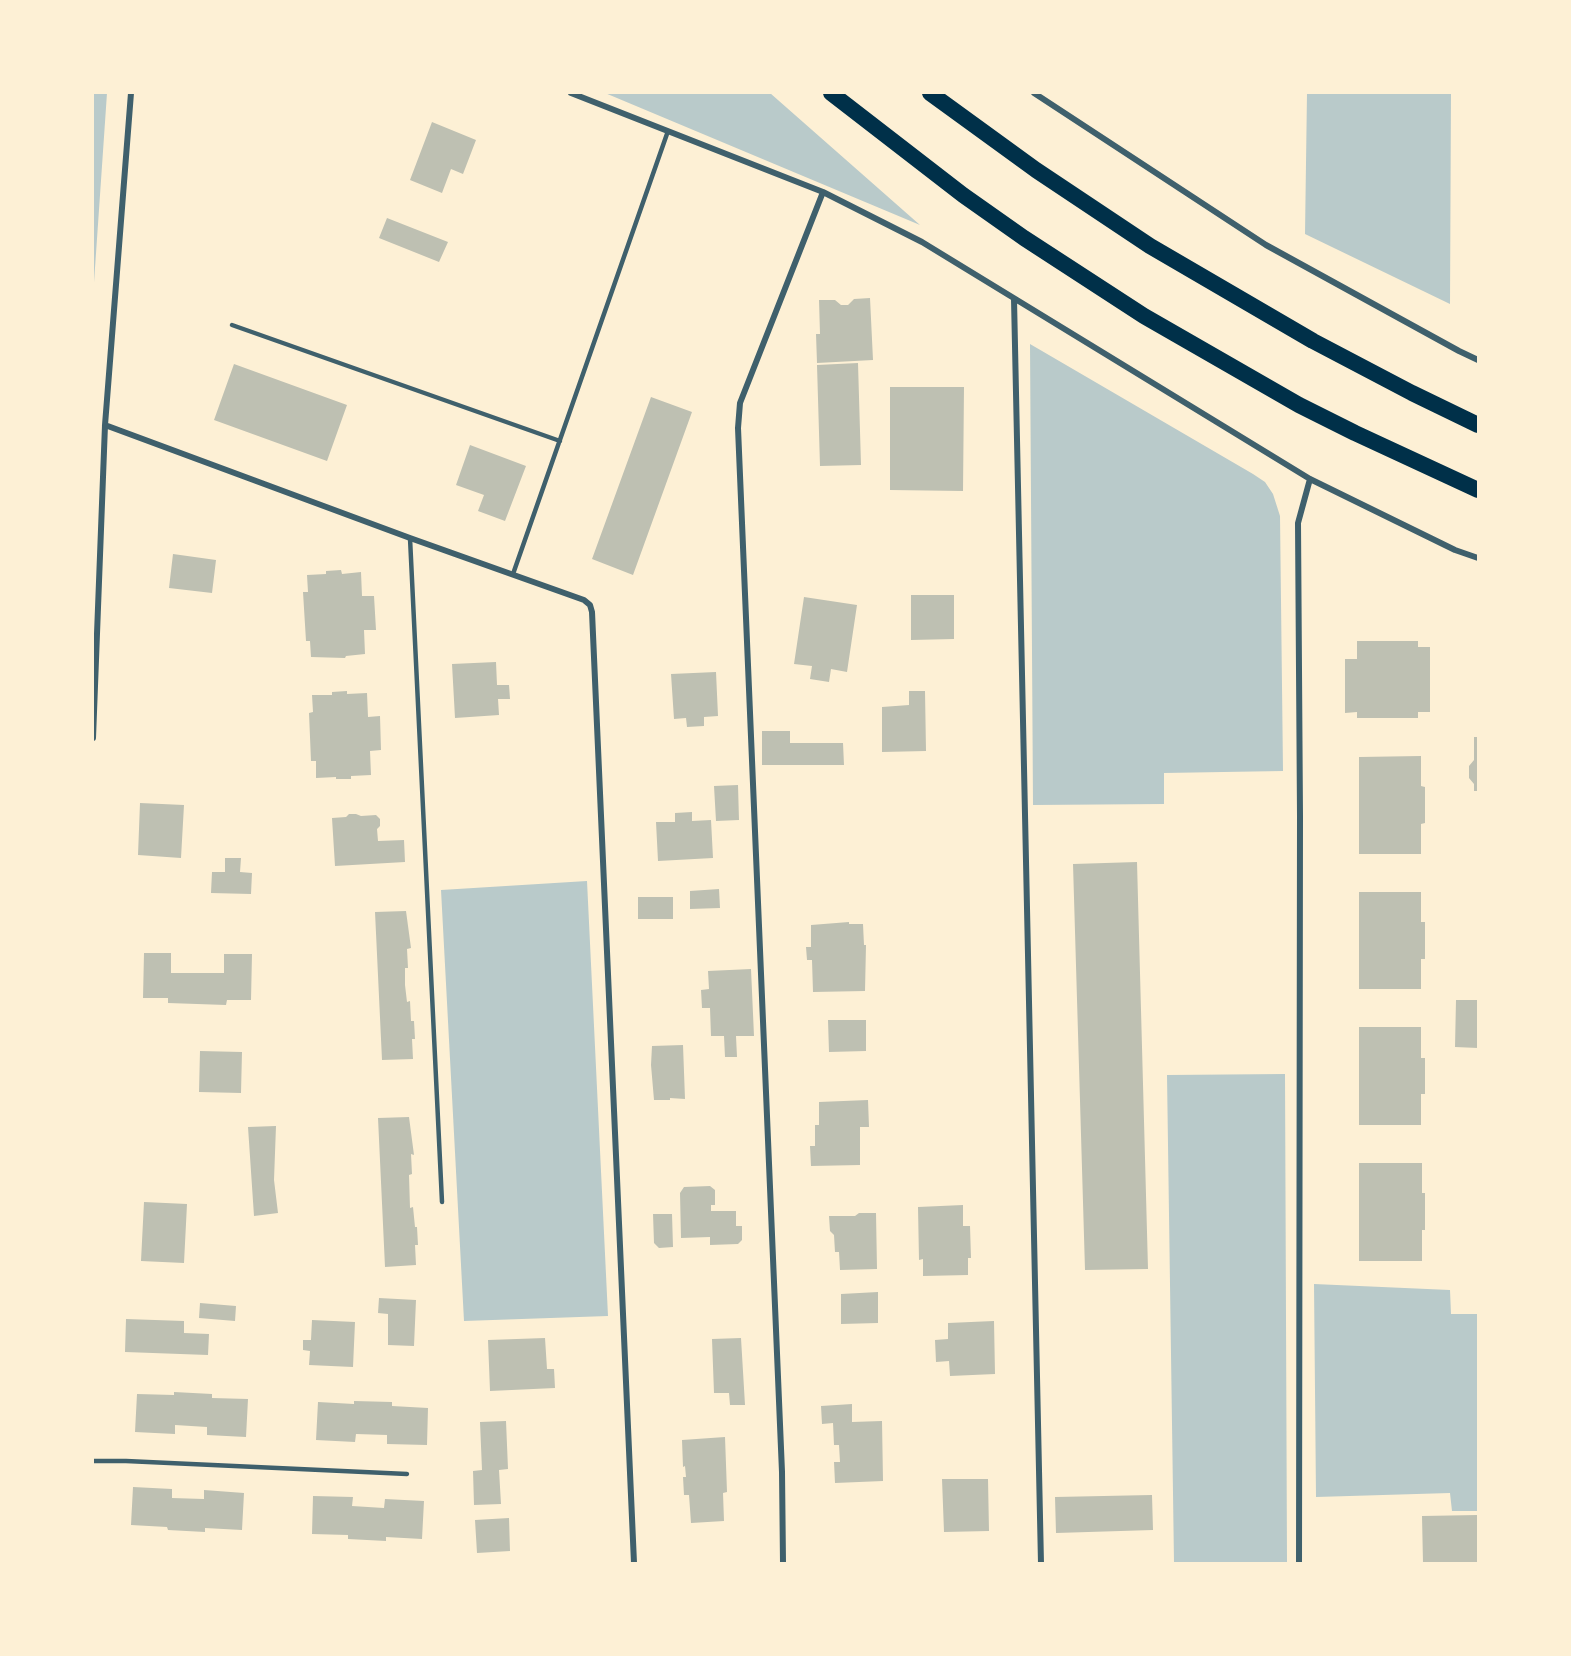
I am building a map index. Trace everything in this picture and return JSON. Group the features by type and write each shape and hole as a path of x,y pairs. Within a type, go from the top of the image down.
{"highway":[{"path":"831,93 963,195 1024,238 1144,316 1318,414 1478,490"},
{"path":"930,93 1026,164 1150,246 1313,341 1478,425"}],"street":[{"path":"93,738 105,425 131,93"},
{"path":"571,93 823,192 922,242 1310,479 1455,550 1478,558"},
{"path":"1034,93 1266,245 1478,360"},
{"path":"783,1563 781,1448 738,428 740,403 823,192"},
{"path":"1014,299 1041,1563"},
{"path":"105,425 584,600 592,612 634,1563"},
{"path":"1299,1563 1298,523 1310,479"}],"lane":[{"path":"513,574 668,131"},
{"path":"232,325 560,441"},
{"path":"410,538 442,1202"},
{"path":"93,1461 138,1461 407,1474"}],"shaded area":[{"path":"93,93 107,93 93,297"},
{"path":"605,93 770,93 920,225"},
{"path":"1307,93 1451,93 1450,304 1305,234"},
{"path":"1030,344 1253,474 1265,482 1273,494 1280,516 1283,771 1164,773 1164,804 1033,805"},
{"path":"587,881 608,1316 464,1321 441,890"},
{"path":"1285,1074 1287,1563 1174,1563 1167,1075"},
{"path":"1314,1284 1450,1290 1451,1314 1478,1314 1478,1511 1452,1511 1450,1493 1316,1497"}],"building":[{"path":"432,122 476,140 463,174 451,169 442,193 410,180"},
{"path":"387,218 448,242 439,262 379,238"},
{"path":"870,298 873,360 817,363 816,334 820,334 819,300 835,300 841,305 848,305 854,299"},
{"path":"858,363 861,465 820,466 817,365"},
{"path":"234,364 347,405 327,461 214,420"},
{"path":"890,387 964,387 963,491 890,490"},
{"path":"651,397 692,412 633,575 592,559"},
{"path":"470,445 526,466 505,521 478,511 484,495 456,485"},
{"path":"173,554 216,560 212,593 169,588"},
{"path":"341,570 342,574 361,572 362,596 374,596 376,630 364,630 365,654 345,658 311,657 310,641 306,641 303,592 308,592 307,575"},
{"path":"911,595 954,595 954,639 911,640"},
{"path":"804,597 857,605 847,672 831,669 829,682 810,679 812,666 794,664"},
{"path":"1357,641 1418,641 1418,647 1430,647 1430,712 1418,712 1418,718 1357,718 1357,712 1345,713 1345,659 1357,659"},
{"path":"496,662 497,685 509,685 510,699 498,699 499,715 455,718 452,664"},
{"path":"716,672 718,716 704,717 704,726 687,727 686,718 674,719 671,674"},
{"path":"347,691 347,694 367,693 368,717 380,716 381,750 370,751 371,775 351,776 351,779 316,778 316,761 311,761 309,713 313,712 312,695 332,695 332,692"},
{"path":"909,691 925,691 926,751 882,752 882,707 909,705"},
{"path":"762,731 790,731 790,743 843,743 844,765 762,765"},
{"path":"1474,737 1478,737 1478,791 1474,791 1474,784 1469,778 1469,766 1474,760"},
{"path":"1421,756 1421,786 1425,787 1425,823 1421,824 1421,854 1359,854 1359,757"},
{"path":"738,785 739,820 716,821 714,786"},
{"path":"140,803 184,805 181,858 138,855"},
{"path":"692,812 692,821 711,820 713,858 658,861 656,822 675,822 675,813"},
{"path":"349,814 376,815 380,819 380,826 377,829 378,841 404,840 405,862 335,866 332,818 346,817"},
{"path":"225,858 241,858 240,872 252,873 251,894 211,893 212,872 225,872"},
{"path":"1137,862 1148,1269 1085,1270 1073,864"},
{"path":"719,889 720,908 690,909 690,891"},
{"path":"1359,892 1421,892 1421,922 1425,922 1425,959 1421,959 1421,989 1359,989"},
{"path":"638,897 673,897 673,919 638,919"},
{"path":"406,911 411,948 407,949 408,968 405,968 405,985 407,1002 410,1001 411,1021 414,1021 413,1059 382,1060 375,912"},
{"path":"849,922 849,924 863,924 864,945 866,945 865,991 813,992 812,960 807,960 806,947 811,947 811,925"},
{"path":"144,953 171,953 171,973 224,973 224,954 252,954 251,1000 227,1000 226,1005 168,1003 168,998 143,998"},
{"path":"751,969 754,1036 736,1036 737,1057 725,1057 724,1036 711,1036 710,1008 702,1008 701,990 709,989 708,971"},
{"path":"1456,1000 1478,1000 1478,1048 1455,1047"},
{"path":"828,1020 866,1020 866,1051 829,1052"},
{"path":"1359,1027 1421,1027 1421,1058 1425,1058 1425,1094 1421,1094 1421,1125 1359,1125"},
{"path":"683,1045 685,1099 654,1100 652,1046"},
{"path":"200,1051 242,1052 241,1093 199,1092"},
{"path":"868,1100 869,1127 860,1127 860,1165 811,1166 810,1146 815,1146 815,1125 819,1125 819,1102"},
{"path":"409,1117 414,1155 411,1154 412,1174 409,1175 410,1208 413,1207 415,1227 417,1227 416,1265 385,1267 378,1118"},
{"path":"276,1126 274,1180 278,1213 254,1216 248,1127"},
{"path":"1359,1163 1422,1163 1425,1230 1422,1230 1422,1261 1359,1261"},
{"path":"710,1186 715,1190 715,1205 711,1205 711,1211 736,1211 736,1226 742,1226 742,1240 738,1244 710,1245 710,1237 681,1238 680,1193 684,1187"},
{"path":"144,1202 187,1204 184,1263 141,1261"},
{"path":"963,1205 963,1226 970,1226 971,1258 968,1258 968,1275 923,1276 923,1259 919,1260 918,1207"},
{"path":"859,1213 876,1213 877,1269 840,1270 839,1252 835,1252 834,1235 830,1231 829,1216 855,1216"},
{"path":"653,1214 672,1214 673,1247 659,1248 654,1243"},
{"path":"878,1292 878,1323 841,1324 841,1294"},
{"path":"379,1298 416,1300 414,1346 388,1345 388,1314 378,1313"},
{"path":"200,1303 236,1306 235,1321 199,1318"},
{"path":"126,1319 184,1321 184,1333 209,1334 208,1355 125,1352"},
{"path":"312,1320 355,1322 353,1367 309,1365 310,1351 303,1350 303,1340 311,1340"},
{"path":"994,1321 995,1374 950,1376 949,1361 936,1362 935,1340 948,1339 948,1323"},
{"path":"545,1338 547,1369 554,1369 555,1388 490,1391 488,1340"},
{"path":"741,1338 745,1405 730,1405 729,1393 714,1393 712,1339"},
{"path":"174,1392 212,1394 212,1398 248,1399 246,1437 207,1435 207,1427 175,1425 175,1434 135,1432 137,1394 174,1395"},
{"path":"354,1401 392,1402 392,1406 428,1408 427,1445 387,1444 387,1435 356,1434 355,1442 316,1440 318,1402 354,1404"},
{"path":"852,1404 852,1422 882,1421 883,1481 835,1483 834,1462 840,1462 839,1445 834,1445 833,1423 822,1424 821,1406"},
{"path":"506,1421 508,1469 499,1470 501,1504 474,1505 473,1471 482,1470 480,1422"},
{"path":"725,1437 727,1492 723,1493 724,1521 691,1523 689,1495 684,1495 683,1477 686,1477 685,1466 683,1467 682,1440"},
{"path":"942,1479 988,1479 989,1531 944,1532"},
{"path":"133,1487 172,1489 172,1498 204,1499 204,1490 244,1493 242,1530 205,1528 205,1532 131,1525"},
{"path":"1152,1495 1153,1530 1056,1533 1055,1497"},
{"path":"313,1496 353,1497 352,1506 384,1508 385,1499 424,1501 422,1539 386,1537 386,1541 348,1539 348,1535 312,1534"},
{"path":"1478,1515 1478,1563 1423,1563 1422,1516"},
{"path":"509,1518 510,1551 477,1553 475,1520"}]}
